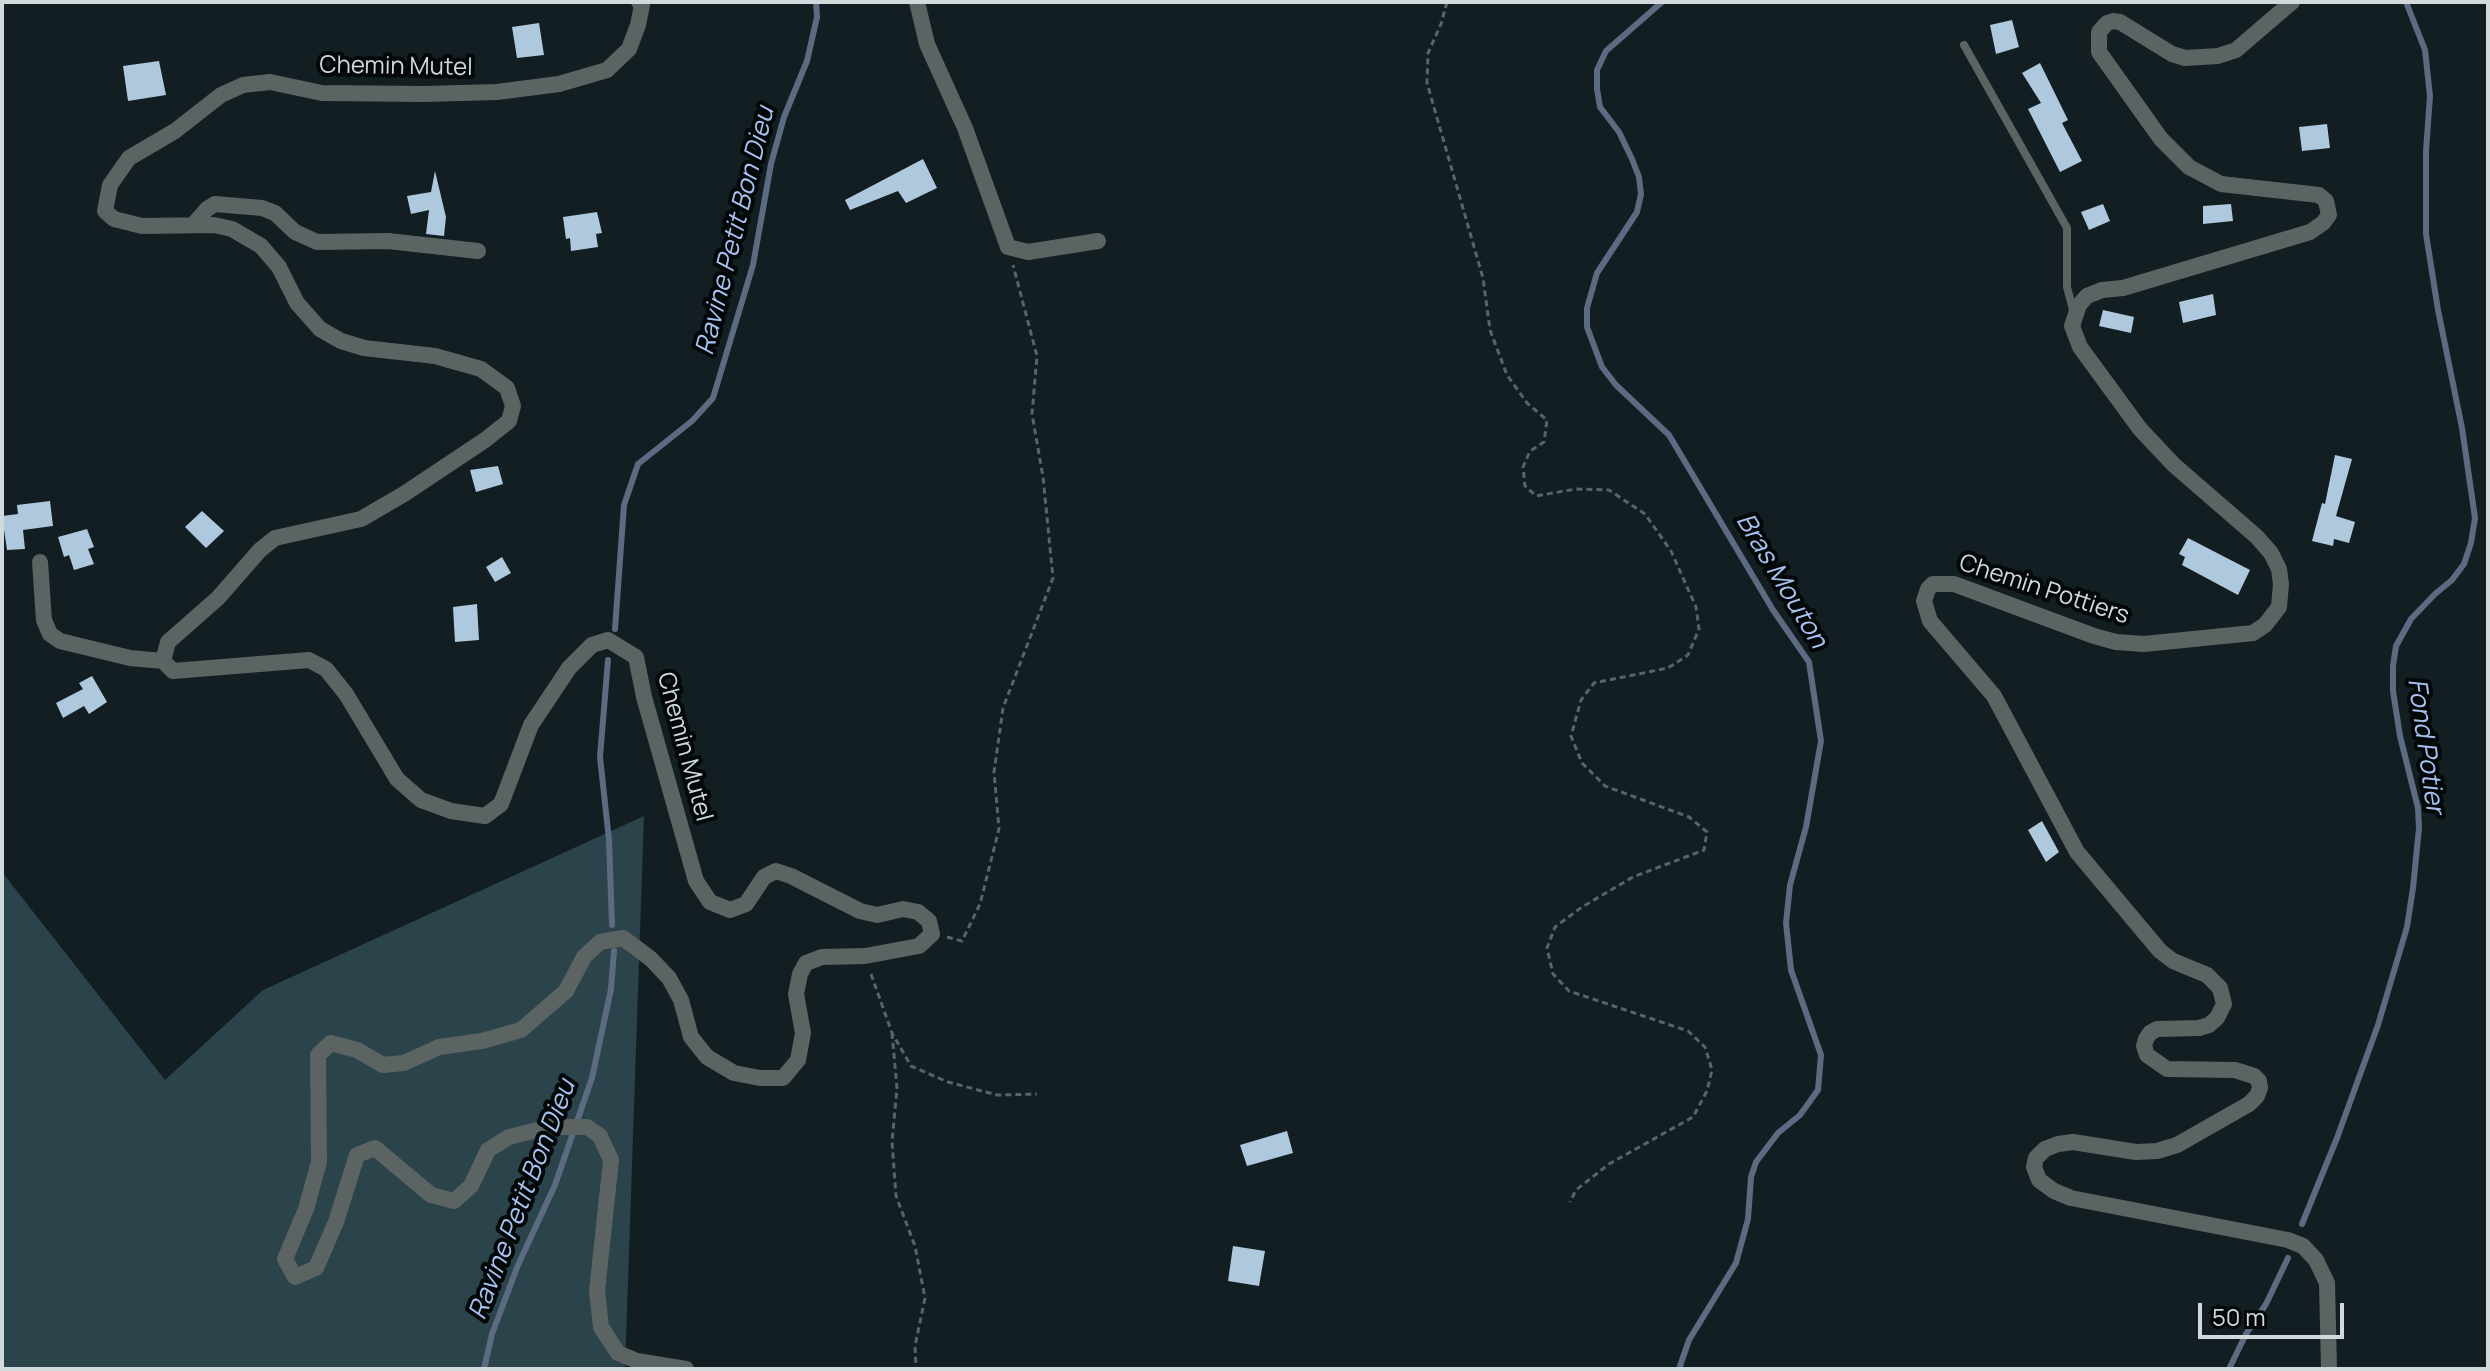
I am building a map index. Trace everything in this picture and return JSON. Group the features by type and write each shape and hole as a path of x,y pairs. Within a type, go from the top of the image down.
{"street":[{"name":"Chemin Mutel","path":"639,2 642,5 638,25 629,49 607,70 559,84 497,92 322,93 270,82 243,85 221,95 175,131 129,158 110,185 105,211 114,219 142,226 214,225 232,229 261,246 279,267 297,303 320,329 341,341 364,348 435,356 481,369 507,388 513,406 509,421 485,440 361,519 275,538 260,550 218,598 168,642 163,661 173,671 188,672 309,660 326,669 336,682 397,779 421,800 451,811 485,816 501,804 531,725 569,668 592,645 608,640 636,657 644,697 696,881 710,902 730,910 746,904 764,877 776,871 860,911 877,915 903,909 918,912 929,921 932,934"},
{"path":"917,2 927,44 965,128 1008,247 1028,252 1098,241"},
{"path":"2074,314 2087,296 2102,290 2123,288 2310,232 2329,215 2326,201 2319,195 2221,184 2189,167 2161,139 2099,52 2099,32 2113,21 2120,22 2172,54 2185,58 2218,56 2236,50 2292,2"},
{"path":"193,225 215,204 262,208 275,213 295,232 317,242 388,241 478,251"},
{"name":"Chemin Pottiers","path":"2074,314 2072,326 2080,347 2140,429 2174,465 2257,537 2271,553 2279,569 2279,607 2265,625 2253,633 2144,644 2116,642 2094,636 1954,584 1933,584 1925,593 1925,609 1930,621 1994,696 2077,852 2160,951 2173,961 2207,975 2220,988 2224,1004 2217,1018 2199,1028 2157,1029 2146,1039 2144,1046 2147,1055 2167,1069 2246,1072 2259,1081 2260,1088 2249,1104 2177,1145 2157,1151 2136,1152 2073,1142 2058,1144 2045,1149 2036,1158 2034,1167 2039,1180 2071,1198 2288,1240 2303,1246 2316,1260 2327,1283 2329,1369"},
{"path":"40,562 44,620 50,634 60,641 130,658 163,661"},
{"path":"686,1369 637,1361 618,1353 601,1327 597,1291 611,1160 600,1136 587,1127 549,1127 509,1137 488,1150 471,1186 454,1201 431,1195 375,1148 357,1155 336,1222 316,1268 295,1277 285,1259 306,1209 319,1162 318,1055 331,1043 357,1050 383,1065 404,1063 439,1047 482,1041 521,1030 566,991 584,957 600,942 623,938 651,959 669,978 681,1000 691,1037 707,1057 734,1073 783,1078 798,1060 803,1033 796,994 806,963 822,957 865,956 919,946 932,934"}],"lane":[{"path":"1964,45 2067,228 2067,287 2074,314"}],"path":[{"path":"1447,2 1428,53 1427,83 1483,278 1490,330 1507,375 1527,403 1547,420 1544,442 1530,451 1523,467 1525,486 1536,496 1576,489 1609,490 1645,514 1671,551 1696,607 1699,629 1688,655 1668,668 1594,683 1581,700 1571,736 1582,763 1605,786 1689,817 1707,832 1704,850 1633,877 1582,907 1555,927 1547,948 1553,974 1569,991 1688,1031 1705,1047 1712,1070 1707,1091 1693,1117 1609,1164 1576,1190 1570,1202"},
{"path":"932,934 962,941 980,904 999,829 994,772 1003,708 1053,578 1043,477 1032,414 1037,356 1008,247"},
{"path":"865,956 892,1033 911,1066 948,1082 997,1095 1037,1094"},
{"path":"892,1033 897,1088 892,1142 896,1196 915,1246 925,1298 915,1346 916,1369"}],"shaded area":[{"path":"644,816 625,1369 2,1369 2,872 165,1080 263,990"}],"building":[{"path":"2012,20 2019,47 1996,54 1990,25"},
{"path":"539,23 544,55 517,58 512,27"},
{"path":"159,61 166,95 128,101 123,66"},
{"path":"2040,63 2068,120 2062,123 2082,161 2060,172 2028,109 2041,103 2022,73"},
{"path":"2327,124 2330,148 2302,151 2299,127"},
{"path":"923,159 937,188 906,203 898,191 850,210 845,200"},
{"path":"435,171 446,217 444,236 426,234 429,210 411,214 407,196 431,192"},
{"path":"2103,204 2110,221 2089,230 2081,212"},
{"path":"2231,204 2233,221 2203,224 2203,206"},
{"path":"597,212 602,233 596,234 598,247 571,251 563,217"},
{"path":"2213,294 2216,315 2183,323 2179,302"},
{"path":"2103,310 2134,317 2131,333 2099,326"},
{"path":"2335,455 2352,459 2336,516 2355,522 2349,543 2334,539 2333,546 2312,541 2322,503 2325,504"},
{"path":"498,466 503,484 476,492 470,470"},
{"path":"50,501 53,526 23,530 25,549 7,550 2,516 18,514 17,505"},
{"path":"202,511 224,531 206,548 185,527"},
{"path":"87,529 94,547 88,549 94,564 74,570 69,555 64,557 58,537"},
{"path":"2188,538 2250,570 2238,595 2182,565 2185,557 2179,554"},
{"path":"502,557 511,573 495,582 486,567"},
{"path":"477,604 479,640 455,642 453,607"},
{"path":"92,676 107,702 89,714 84,706 63,718 56,703 83,689 79,683"},
{"path":"2042,821 2059,852 2046,862 2028,830"},
{"path":"1287,1131 1293,1153 1247,1166 1240,1145"},
{"path":"1233,1246 1265,1251 1259,1286 1228,1281"}],"waterway":[{"name":"Ravine Petit Bon Dieu","path":"615,629 624,505 638,464 692,421 713,398 753,265 771,164 784,117 807,61 817,17 816,2"},
{"name":"Bras Mouton","path":"1662,2 1606,51 1597,70 1600,107 1619,132 1632,159 1641,194 1637,212 1597,273 1587,308 1587,327 1602,367 1616,385 1669,435 1773,610 1809,662 1821,741 1806,827 1790,885 1786,923 1791,970 1821,1055 1818,1090 1800,1115 1778,1133 1756,1162 1751,1177 1748,1219 1736,1263 1689,1340 1679,1369"},
{"name":"Fond Potier","path":"2302,1224 2378,1025 2407,927 2419,828 2418,808 2400,736 2393,691 2396,646 2411,619 2452,580 2464,564 2475,518 2462,428 2426,234 2426,151 2430,96 2425,50 2406,2"},
{"name":"Ravine Petit Bon Dieu","path":"608,660 600,757 609,840 612,925"},
{"name":"Ravine Petit Bon Dieu","path":"484,1369 492,1334 518,1265 555,1185 592,1078 611,989 614,951"},
{"name":"Fond Potier","path":"2229,1369 2288,1258"}]}
